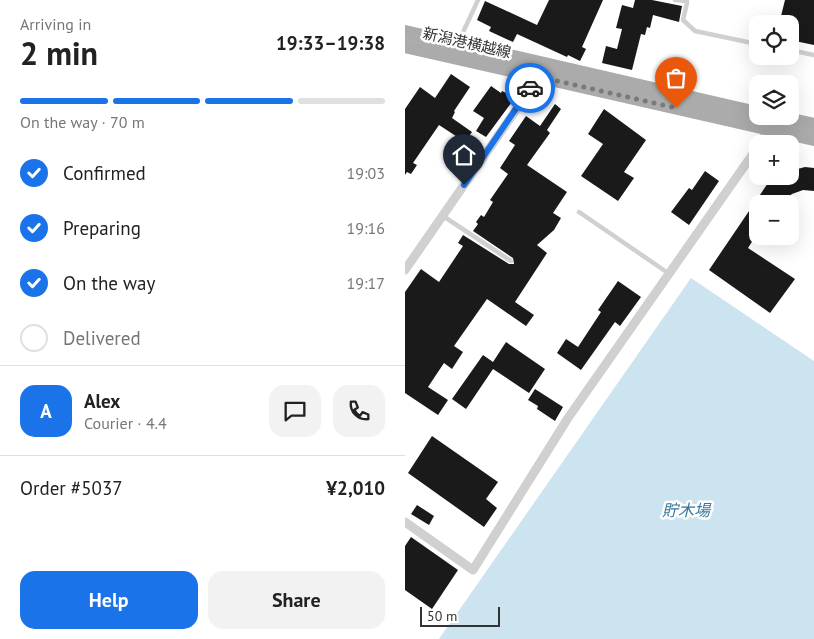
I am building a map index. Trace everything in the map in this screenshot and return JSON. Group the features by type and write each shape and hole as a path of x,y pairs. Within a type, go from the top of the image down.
{"main road":[{"name":"新潟港横越線","path":"405,32 458,44 538,70 749,119"},
{"name":"新潟港横越線","path":"405,46 749,111"},
{"path":"799,122 814,125"},
{"name":"新潟港横越線","path":"773,125 814,139"}],"street":[{"path":"405,270 527,94 538,70"},
{"path":"405,522 473,570 568,418 749,159"}],"lane":[{"path":"458,44 478,0"},
{"path":"675,0 687,1 683,20 695,31 749,42"},
{"path":"799,52 814,55"},
{"path":"579,212 668,273"},
{"path":"443,216 511,261"}],"water":[{"name":"貯木場","path":"691,278 814,361 814,639 439,639"}],"building":[{"path":"549,0 603,0 582,47 586,49 580,61 517,34 513,42 489,31 491,27 477,20 485,1 537,25"},
{"path":"635,0 652,0 682,6 679,22 653,15 650,28 647,27 645,35 641,34 632,70 602,63 606,46 617,49 622,29 616,28 622,5 633,8"},
{"path":"785,0 814,0 814,45 799,42 799,15 781,15"},
{"path":"451,74 470,87 454,111 452,118 472,132 465,142 439,125 413,163 417,165 411,174 407,172 405,175 405,109 420,87 435,98"},
{"path":"491,86 501,93 502,91 506,93 509,89 520,91 486,137 476,131 484,118 473,111"},
{"path":"555,104 561,109 547,130 550,133 527,165 567,192 553,213 561,218 554,230 537,245 547,253 515,302 534,315 526,326 487,299 454,346 463,352 452,369 444,363 428,387 448,400 438,415 405,393 405,292 421,269 439,282 463,246 458,243 463,235 509,264 514,264 513,258 473,231 478,224 476,222 481,215 484,217 493,202 490,200 508,174 500,168 515,145 509,141 526,116 540,126"},
{"path":"604,109 646,140 624,172 634,178 618,201 581,176 603,144 588,134"},
{"path":"814,168 814,191 803,190 791,195 760,195 767,185 799,185 799,169"},
{"path":"705,171 719,181 689,225 671,212 689,188 692,190"},
{"path":"749,211 750,245 748,248 795,279 770,313 709,270"},
{"path":"618,281 641,297 620,326 615,322 581,370 557,353 566,339 578,347 601,312 598,310"},
{"path":"506,342 545,369 529,393 493,369 466,409 452,399 483,355 493,362"},
{"path":"535,389 563,407 555,421 537,409 538,406 528,400"},
{"path":"432,436 498,482 486,499 497,508 484,527 408,473"},
{"path":"417,505 434,516 429,525 411,514"},
{"path":"411,537 458,570 432,609 405,590 405,546"}],"way so far":[{"path":"530,88 535,76 676,108"}],"route":[{"path":"464,185 530,88"}]}
